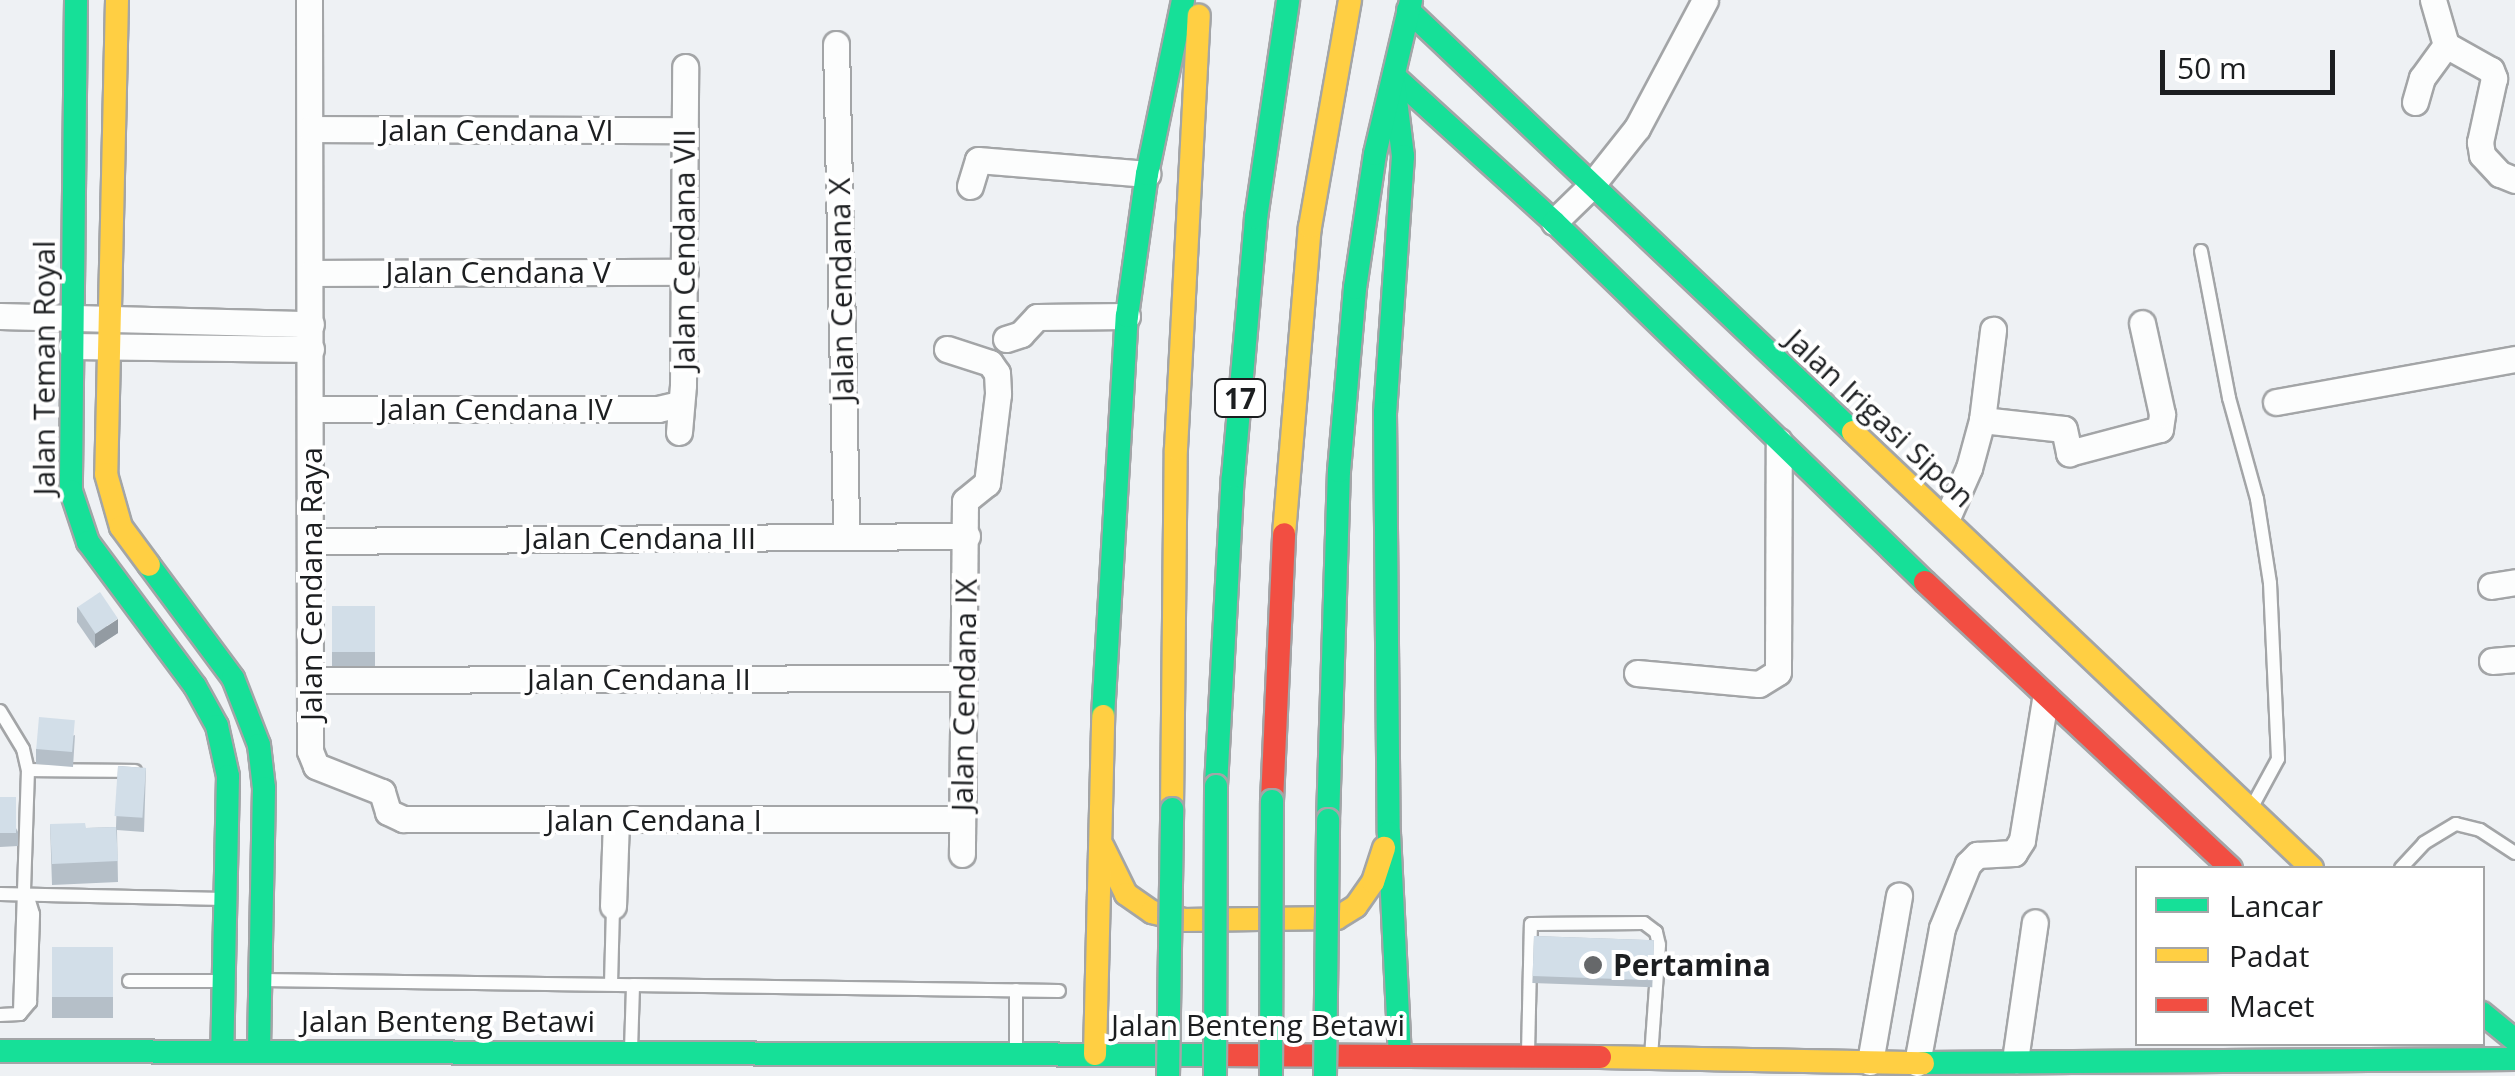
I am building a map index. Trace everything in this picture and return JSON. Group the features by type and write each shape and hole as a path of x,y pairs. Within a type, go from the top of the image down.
{"main road":[{"name":"Jalan Teman Royal","path":"76,0 69,472 74,507 88,542 194,686 217,726 228,776 222,1051"},
{"name":"Jalan Teman Royal","path":"117,0 106,474 121,528 244,698 262,766 259,1050"},
{"path":"1095,1054 1104,654 1127,316 1148,174 1184,0"},
{"path":"1168,1076 1176,449 1200,0"},
{"name":"17","path":"1271,1076 1272,801 1287,476 1310,226 1350,0"},
{"name":"17","path":"1215,1076 1216,786 1233,477 1252,258 1286,6"},
{"path":"1325,1076 1328,820 1342,434 1355,288 1375,154 1396,78 1409,9"},
{"name":"Jalan Irigasi Sipon","path":"1409,9 1743,333 1947,518 2044,659 2045,699 2229,866"},
{"path":"1396,78 1402,156 1384,412 1389,833 1400,1056"},
{"name":"Jalan Irigasi Sipon","path":"1396,78 1556,220 1778,441 2044,659 2249,812 2310,866"},
{"path":"69,472 106,474"},
{"path":"1101,844 1126,894 1152,912 1183,920 1336,918 1356,906 1373,882 1389,833"},
{"path":"224,951 260,951"},
{"path":"2485,1015 2515,1040"},
{"path":"2446,1046 2463,1060"},
{"name":"Jalan Benteng Betawi","path":"0,1051 1652,1057 1834,1061 1862,1069 2141,1053 2515,1059"},
{"path":"28,1076 49,1051"}],"street":[{"name":"Jalan Cendana Raya","path":"309,0 313,680 310,751 316,766 326,773 364,783"},
{"path":"1556,220 1590,187 1637,128 1705,0"},
{"path":"2433,0 2446,44 2491,70 2494,78 2480,142 2482,156 2500,174 2515,180"},
{"name":"Jalan Cendana X","path":"836,44 846,536"},
{"path":"2415,102 2422,78 2446,44"},
{"name":"Jalan Cendana VII","path":"679,432 683,385 685,66"},
{"name":"Jalan Cendana VI","path":"310,130 685,130"},
{"path":"970,186 978,160 1148,174"},
{"name":"Jalan Cendana V","path":"311,273 684,272"},
{"path":"0,316 71,334 311,336"},
{"path":"1006,338 1021,334 1037,317 1127,316"},
{"path":"1982,420 2064,429 2068,452 2160,429 2162,414 2142,323"},
{"path":"1947,518 1969,468 1982,420 1993,330"},
{"name":"Jalan Cendana IX","path":"947,349 990,363 997,373 987,483 966,500 962,854"},
{"path":"2276,402 2515,359"},
{"name":"Jalan Cendana IV","path":"312,409 658,409 679,404"},
{"path":"1637,672 1759,684 1778,672 1778,441"},
{"name":"Jalan Cendana III","path":"312,541 967,536"},
{"name":"Jalan Cendana II","path":"313,680 964,678"},
{"path":"1925,1067 1942,928 1968,864 1978,855 2014,853 2022,840 2045,699"},
{"name":"Jalan Cendana I","path":"364,783 382,792 393,817 403,819 962,818"},
{"path":"613,906 616,820"},
{"path":"1862,1069 1899,896"},
{"path":"2015,1060 2035,922"}],"lane":[{"path":"2200,252 2228,398 2257,499 2270,583 2278,759 2249,812"},
{"path":"0,711 23,749 28,770 27,895 21,914 20,1014 0,1016"},
{"path":"28,770 142,771"},
{"path":"2403,866 2424,843 2456,824 2480,830 2515,853"},
{"path":"0,894 262,900"},
{"path":"611,984 613,906"},
{"path":"1528,1056 1529,929 1539,921 1652,926 1659,945 1652,1057"},
{"name":"Jalan Benteng Betawi","path":"129,981 1060,992"},
{"path":"631,1052 632,985"},
{"path":"1016,990 1016,1054"}],"building":[{"path":"100,592 118,619 96,634 78,607"},
{"path":"332,606 375,606 375,652 332,652"},
{"path":"39,717 75,720 72,752 36,749"},
{"path":"118,766 146,768 142,818 115,816"},
{"path":"0,797 16,797 16,833 0,833"},
{"path":"85,823 86,828 116,827 118,861 52,864 50,824"},
{"name":"Pertamina","path":"1534,936 1654,940 1653,980 1533,976"},
{"path":"52,947 113,947 113,997 52,997"}],"traffic: fast":[{"path":"76,0 71,491 88,542 195,686 217,726 228,776 222,1051"},
{"path":"1103,716 1127,316 1147,174 1183,0"},
{"path":"1216,786 1233,477 1256,218 1288,0"},
{"path":"1328,820 1339,471 1355,288 1375,154 1411,0"},
{"path":"1408,10 1853,432"},
{"path":"1396,78 1554,222 1925,582"},
{"path":"1394,84 1403,156 1385,413 1389,833 1400,1055"},
{"path":"149,565 233,678 259,745 264,788 259,1050"},
{"path":"1215,1076 1216,786"},
{"path":"1271,1076 1272,801"},
{"path":"1168,1076 1172,809"},
{"path":"1325,1076 1328,820"},
{"path":"2485,1015 2515,1040"},
{"path":"0,1051 1214,1055"},
{"path":"1923,1063 2515,1059"}],"traffic: slow":[{"path":"117,0 106,474 121,527 149,565"},
{"path":"1284,534 1310,227 1350,0"},
{"path":"1172,809 1176,449 1199,16"},
{"path":"1853,432 2310,866"},
{"path":"1095,1054 1103,716"},
{"path":"1103,847 1126,894 1152,912 1183,920 1337,918 1356,906 1373,882 1384,848"},
{"path":"1600,1057 1923,1063"}],"traffic: jam":[{"path":"1272,801 1284,534"},
{"path":"1925,582 2229,866"},
{"path":"1214,1055 1600,1057"}],"place":[{"name":"Pertamina","path":"1593,965"}]}
